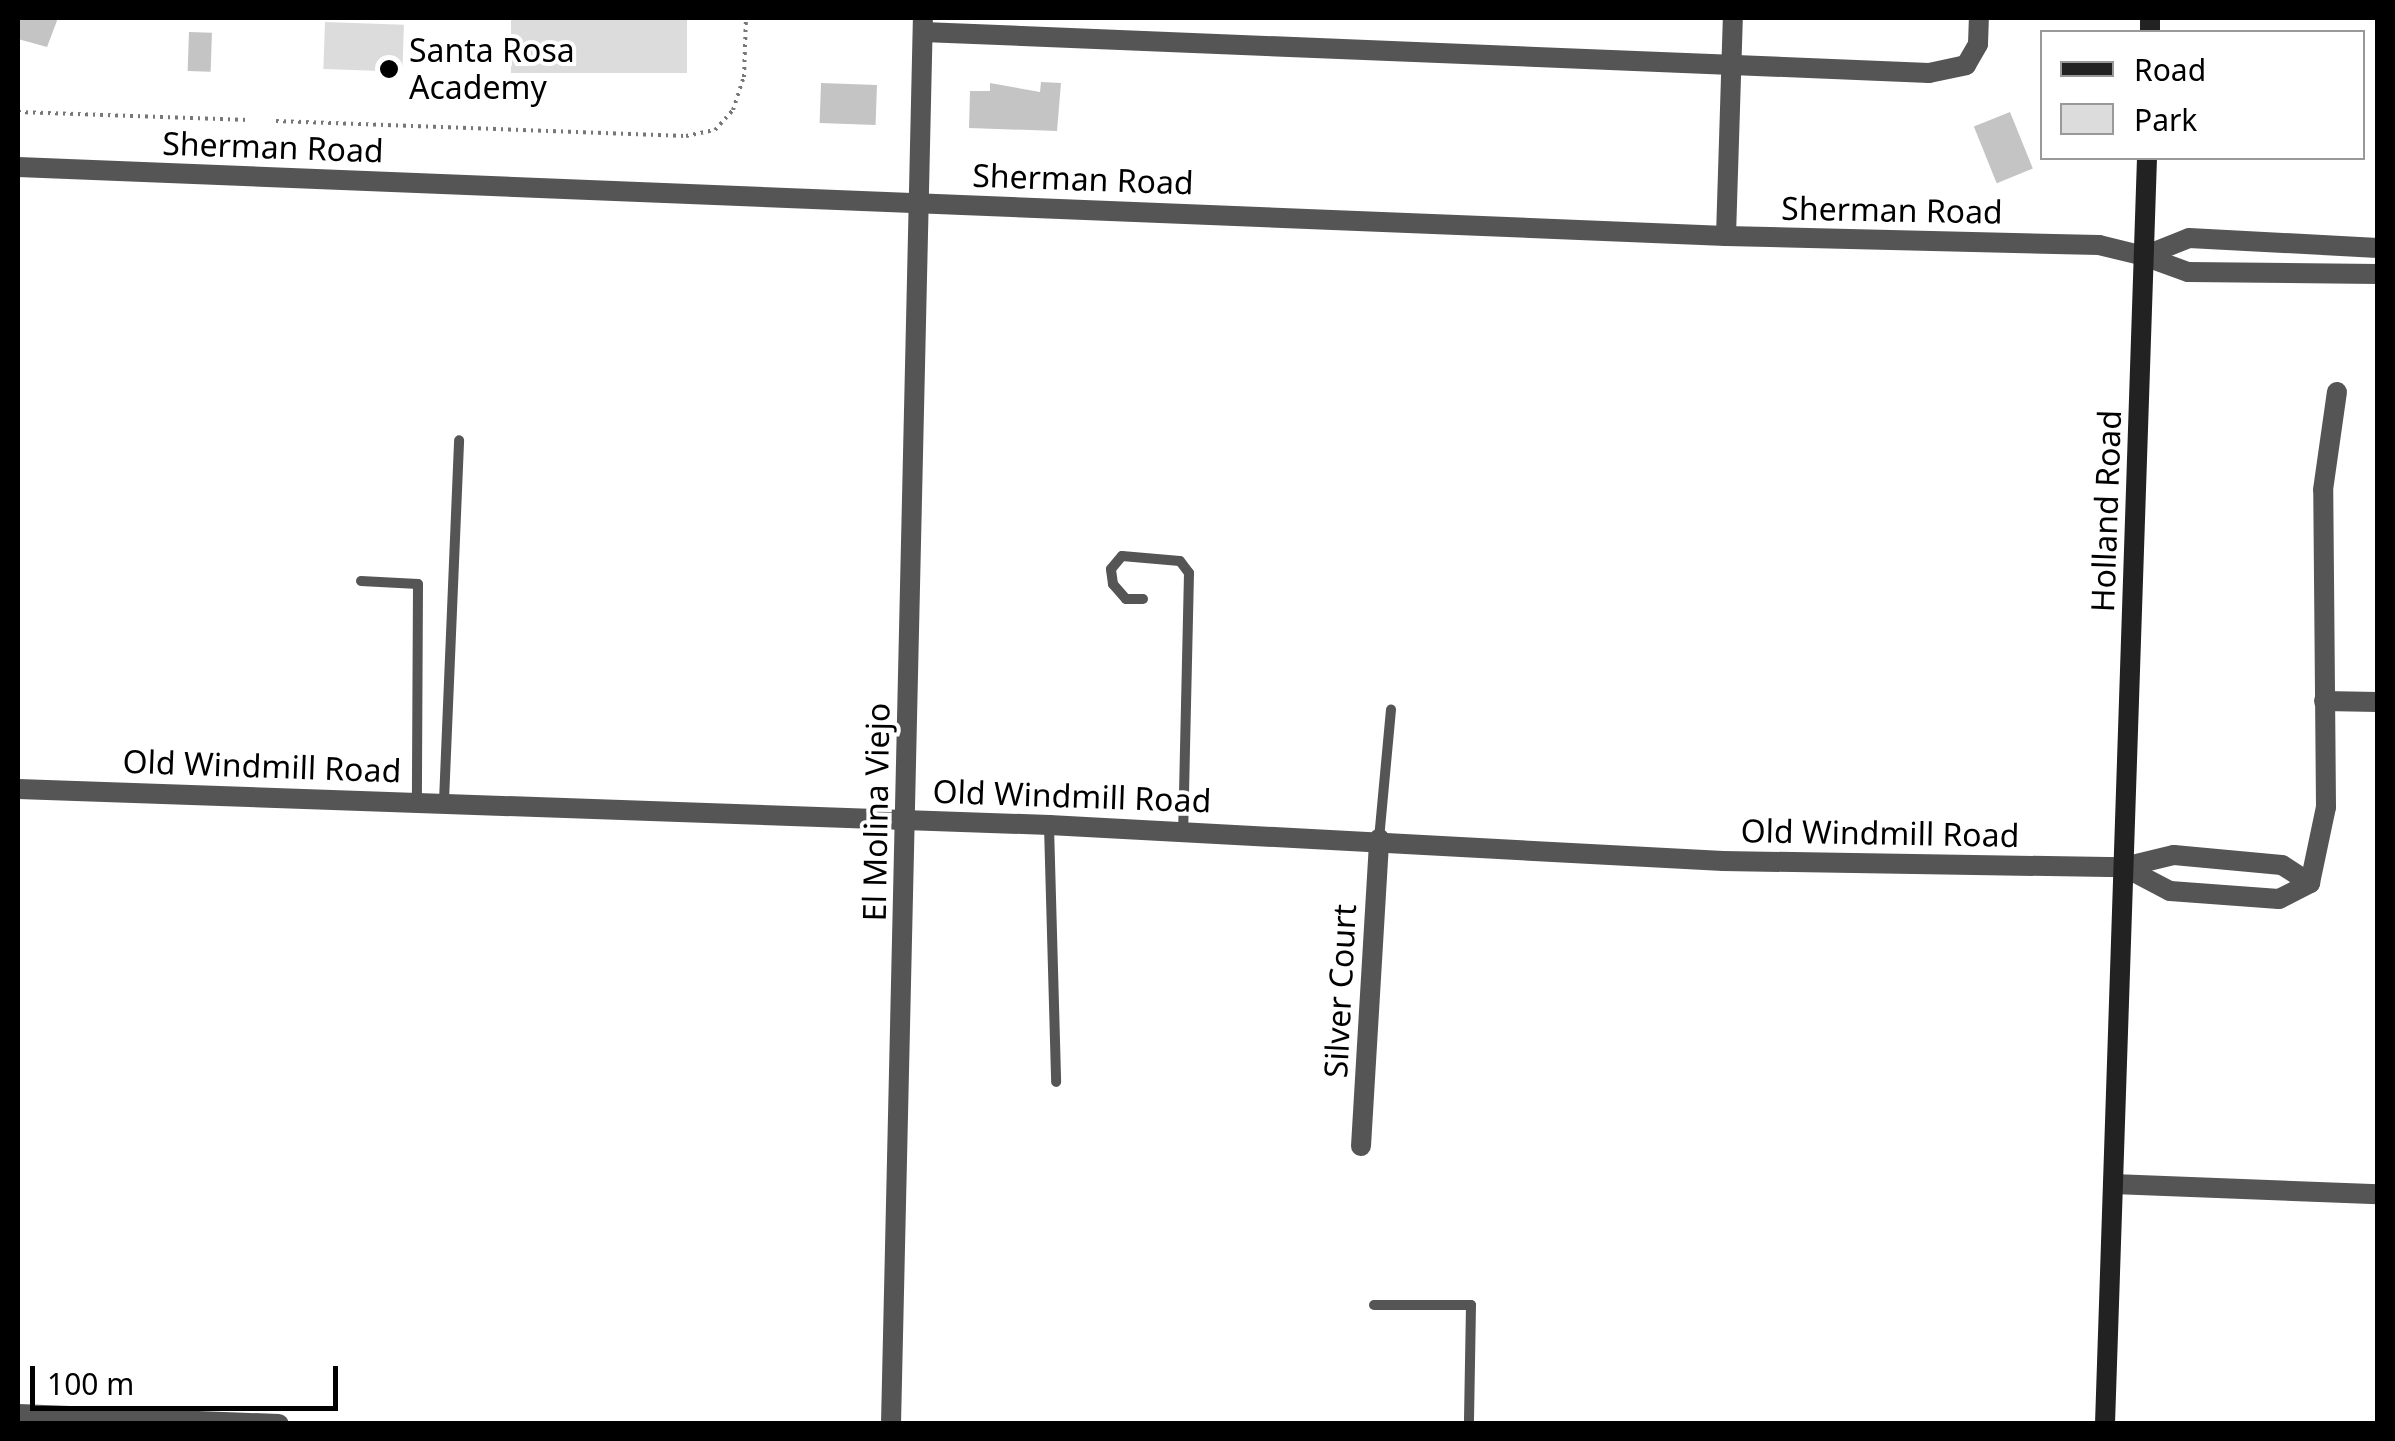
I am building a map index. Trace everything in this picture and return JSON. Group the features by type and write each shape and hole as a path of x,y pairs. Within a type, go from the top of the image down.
{"main road":[{"name":"Holland Road","path":"2105,1424 2147,160"}],"street":[{"path":"1726,236 1733,18"},
{"path":"923,25 1731,66 1929,72 1966,65 1978,44 1979,18"},
{"name":"El Molina Viejo","path":"891,1424 923,25"},
{"name":"Sherman Road","path":"18,167 1726,236 2099,244 2188,272 2378,274"},
{"path":"2144,256 2189,238 2378,248"},
{"path":"2310,883 2326,806 2323,490 2337,392"},
{"path":"2324,701 2378,702"},
{"name":"Old Windmill Road","path":"18,788 1183,830 1724,861 2124,868"},
{"name":"Silver Court","path":"1361,1146 1379,839"},
{"path":"2124,868 2174,855 2282,865 2310,883"},
{"path":"2124,868 2173,891 2279,898 2310,883"},
{"path":"2114,1184 2378,1194"},
{"path":"18,1414 279,1424"}],"lane":[{"path":"444,801 459,440"},
{"path":"1142,599 1126,599 1113,584 1111,569 1122,556 1180,561 1190,574 1183,830"},
{"path":"361,581 418,584 417,801"},
{"path":"1379,839 1391,710"},
{"path":"1049,825 1056,1082"},
{"path":"1374,1305 1471,1305 1469,1424"}],"path":[{"path":"276,121 686,136 714,130 733,110 744,77 746,18"},
{"path":"18,112 249,120"}],"green space":[{"path":"511,18 687,18 687,73 511,73"},
{"path":"325,22 404,25 402,72 323,69"}],"building":[{"path":"18,18 58,18 47,47 18,39"},
{"path":"189,32 212,33 211,72 188,71"},
{"path":"1041,82 1061,83 1057,131 969,128 970,91 990,91 990,83 1040,92"},
{"path":"821,83 877,85 876,125 820,123"},
{"path":"2010,112 2033,169 1997,183 1974,127"}],"place":[{"name":"Santa Rosa Academy","path":"389,69"}]}
